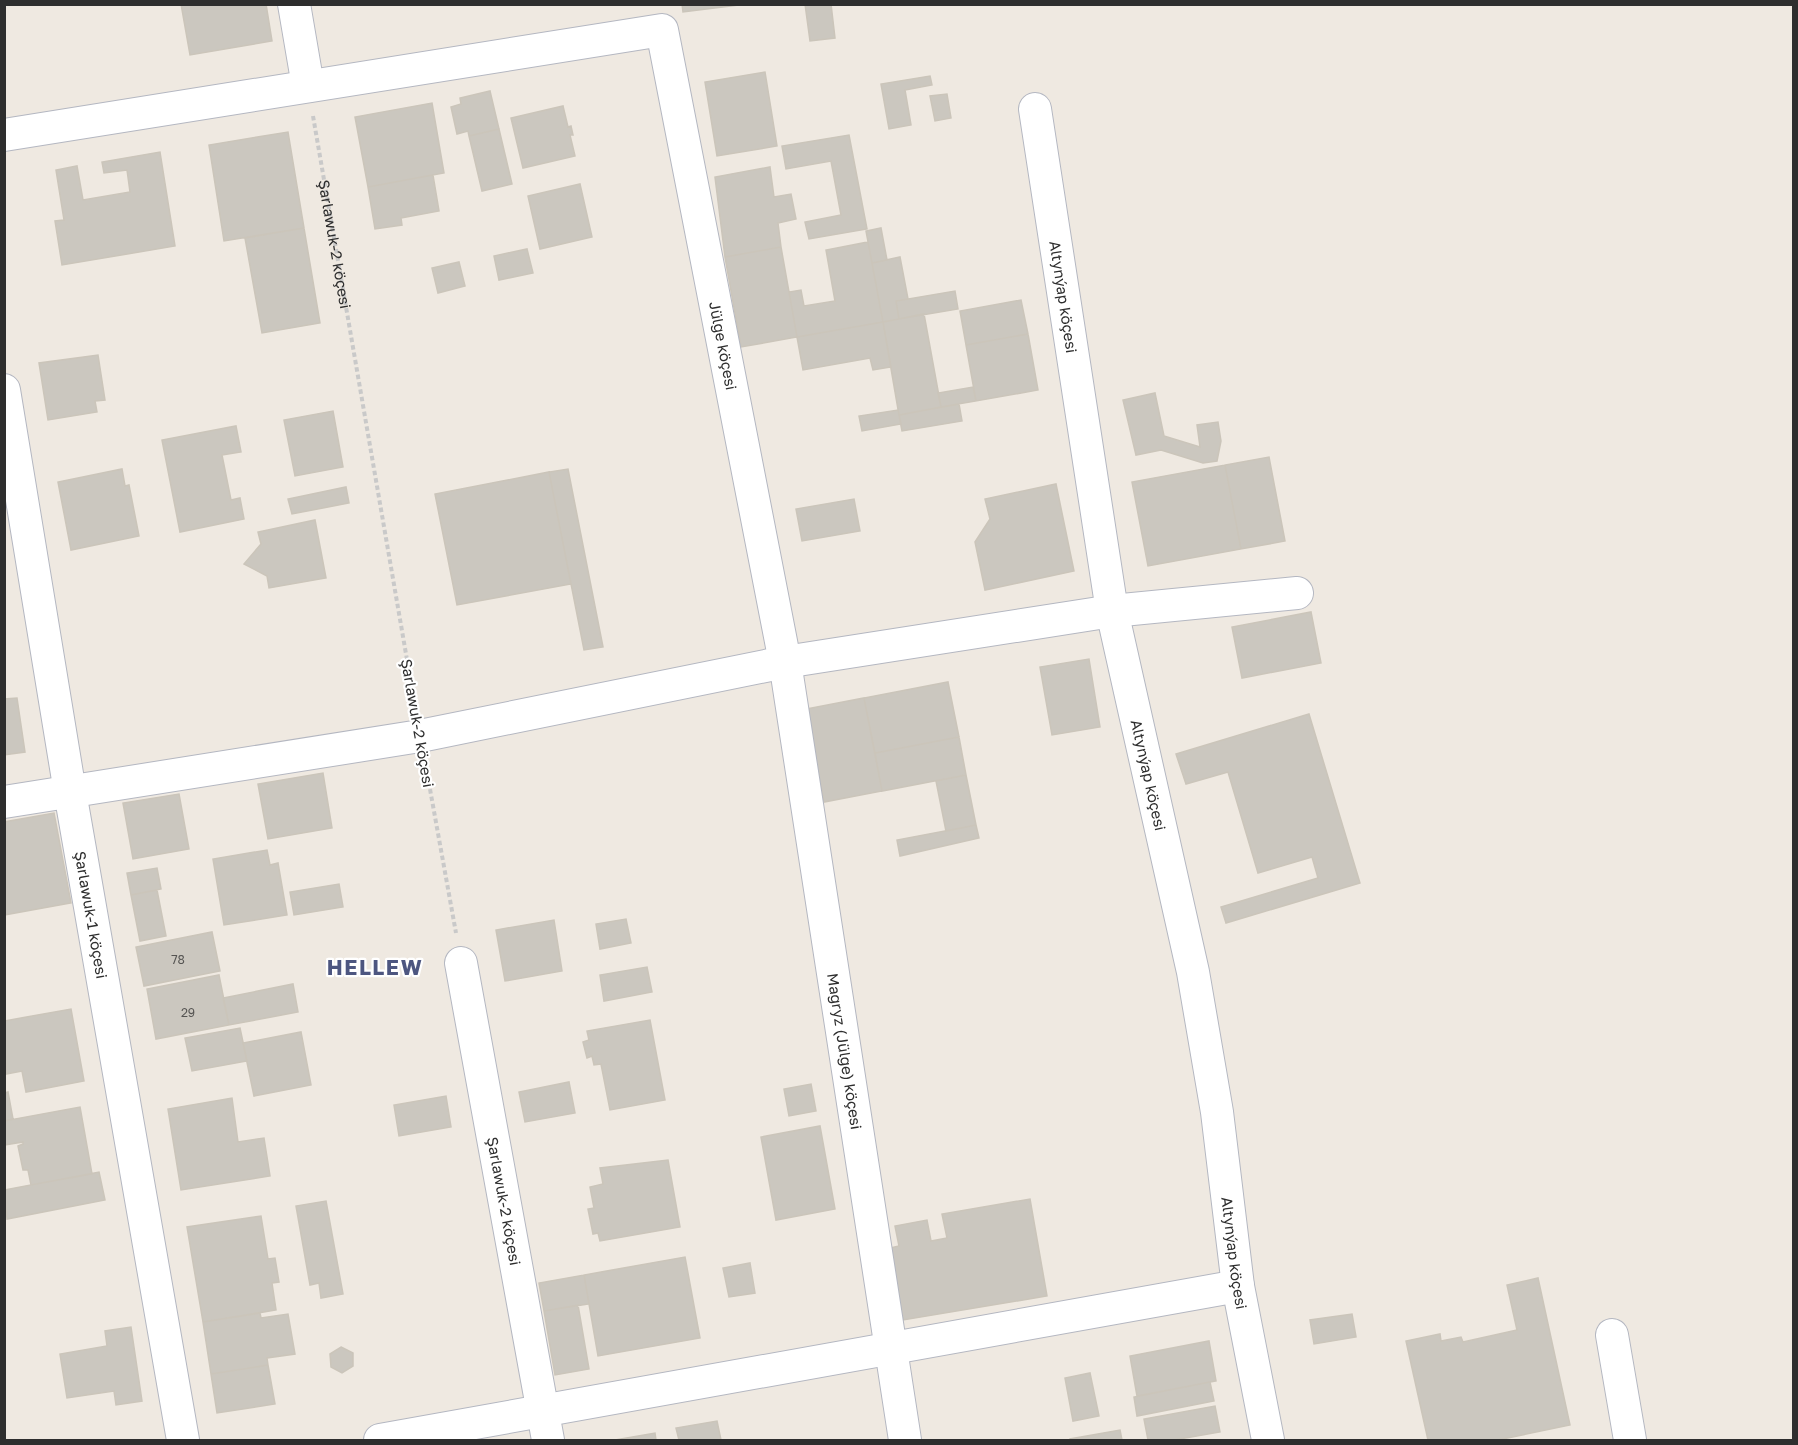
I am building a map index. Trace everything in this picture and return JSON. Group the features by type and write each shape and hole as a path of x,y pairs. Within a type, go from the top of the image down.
{"street":[{"path":"4,135 308,86 294,4"},
{"name":"Jülge köçesi","path":"308,86 662,30 785,662"},
{"name":"Altynýap köçesi","path":"1035,108 1112,611 1193,972 1217,1112 1238,1286 1268,1440"},
{"name":"Şarlawuk-1 köçesi","path":"4,390 70,792 183,1440"},
{"path":"4,802 420,736 785,662 1112,611 1297,593"},
{"name":"Magryz (Jülge) köçesi","path":"785,662 905,1440"},
{"name":"Şarlawuk-2 köçesi","path":"462,963 545,1426"},
{"path":"380,1440 545,1426 889,1347 1238,1286"},
{"path":"1612,1335 1630,1440"}],"path":[{"name":"Şarlawuk-2 köçesi","path":"308,86 420,736 462,963"}],"building":[{"path":"181,4 266,4 272,41 190,55"},
{"path":"682,4 747,4 683,12"},
{"path":"805,4 831,4 835,38 810,41"},
{"path":"765,72 777,146 717,156 705,82"},
{"path":"930,76 932,85 905,90 911,125 889,129 881,84"},
{"path":"490,91 499,129 469,136 468,131 457,134 451,107 461,104 460,98"},
{"path":"947,94 951,118 935,121 930,96"},
{"path":"432,103 444,173 368,187 355,117"},
{"path":"563,106 568,127 571,126 573,135 570,135 575,156 523,168 511,118"},
{"path":"499,129 512,184 482,191 469,136"},
{"path":"288,132 304,228 224,241 209,145"},
{"path":"849,135 867,229 809,239 805,222 841,215 831,161 786,169 782,146"},
{"path":"160,152 175,246 62,265 55,221 64,220 56,170 77,166 83,200 130,192 127,170 104,173 102,162"},
{"path":"770,167 774,197 791,194 796,219 778,223 781,247 725,257 715,177"},
{"path":"433,175 439,211 401,218 402,225 375,229 368,187"},
{"path":"580,184 592,237 540,249 528,196"},
{"path":"304,228 320,323 262,333 245,238"},
{"path":"881,228 887,260 872,263 866,231"},
{"path":"868,242 883,322 797,337 789,292 801,290 804,306 835,301 826,250"},
{"path":"781,247 797,337 741,347 725,257"},
{"path":"527,249 533,273 499,280 494,256"},
{"path":"900,257 908,299 896,301 899,319 883,322 872,263"},
{"path":"459,262 465,286 438,293 432,268"},
{"path":"955,291 958,309 899,319 896,301"},
{"path":"1021,300 1028,334 966,345 960,311"},
{"path":"924,314 941,407 899,415 883,322"},
{"path":"883,322 891,367 873,370 870,358 803,370 797,337"},
{"path":"1028,334 1038,390 976,401 966,345"},
{"path":"98,355 105,400 95,401 97,412 48,420 39,363"},
{"path":"973,387 976,401 941,407 938,393"},
{"path":"1155,393 1164,436 1200,447 1197,425 1218,422 1221,441 1217,461 1203,463 1161,450 1136,455 1123,400"},
{"path":"959,404 962,421 902,431 899,415"},
{"path":"898,410 901,424 862,431 859,416"},
{"path":"333,411 343,467 295,476 284,420"},
{"path":"236,426 241,452 222,455 231,500 240,498 244,519 180,532 162,440"},
{"path":"1269,457 1285,541 1241,549 1225,465"},
{"path":"1225,465 1241,549 1148,566 1132,482"},
{"path":"122,469 125,486 129,485 139,536 71,550 58,482"},
{"path":"568,469 603,647 584,650 549,472"},
{"path":"549,472 571,584 457,605 435,494"},
{"path":"1056,484 1074,571 985,590 975,542 990,519 985,499"},
{"path":"346,487 349,503 292,514 288,499"},
{"path":"854,499 860,531 802,541 796,509"},
{"path":"315,520 326,578 269,588 267,576 244,564 261,544 258,532"},
{"path":"1311,612 1321,663 1242,678 1232,627"},
{"path":"1089,659 1100,727 1052,735 1040,667"},
{"path":"948,682 959,737 875,753 864,698"},
{"path":"17,698 25,752 4,755 4,699"},
{"path":"864,698 882,791 824,802 806,709"},
{"path":"1309,714 1360,883 1226,923 1221,907 1318,878 1312,857 1258,873 1228,772 1186,784 1176,754"},
{"path":"959,737 966,775 882,791 875,753"},
{"path":"323,773 332,828 268,839 258,784"},
{"path":"966,775 976,825 946,831 936,781"},
{"path":"179,794 189,849 133,859 123,803"},
{"path":"54,813 71,903 4,915 4,822"},
{"path":"976,825 979,838 900,856 897,840"},
{"path":"267,850 270,865 278,863 287,915 224,925 213,859"},
{"path":"157,868 161,889 131,895 127,873"},
{"path":"339,884 343,907 294,915 290,892"},
{"path":"157,890 166,936 140,941 131,895"},
{"path":"626,919 631,943 600,949 596,924"},
{"path":"554,920 562,971 505,981 496,930"},
{"path":"212,932 220,971 144,986 136,947"},
{"path":"647,967 652,992 604,1001 600,975"},
{"path":"219,975 229,1025 156,1039 147,989"},
{"path":"293,984 298,1012 229,1025 223,998"},
{"path":"71,1009 84,1081 26,1092 22,1071 6,1074 4,1021"},
{"path":"650,1020 665,1100 610,1110 601,1064 594,1065 592,1056 587,1058 583,1042 589,1040 587,1031"},
{"path":"240,1028 247,1061 192,1071 185,1038"},
{"path":"301,1032 311,1085 254,1096 243,1043"},
{"path":"569,1082 575,1113 525,1122 519,1092"},
{"path":"811,1084 816,1111 789,1116 784,1089"},
{"path":"8,1092 13,1119 4,1121 4,1093"},
{"path":"446,1096 451,1127 399,1136 394,1105"},
{"path":"232,1098 238,1142 264,1138 270,1176 181,1190 168,1109"},
{"path":"80,1107 92,1174 31,1185 28,1170 23,1170 18,1146 23,1142 4,1145 4,1121"},
{"path":"820,1126 835,1209 776,1220 761,1137"},
{"path":"668,1160 680,1227 600,1241 598,1233 593,1234 588,1209 594,1208 590,1187 603,1184 600,1168"},
{"path":"99,1172 105,1200 7,1219 4,1190"},
{"path":"1030,1199 1047,1296 903,1320 890,1248 899,1246 895,1226 927,1220 931,1241 947,1238 942,1214"},
{"path":"326,1201 343,1294 321,1298 319,1283 310,1285 296,1206"},
{"path":"261,1216 268,1259 275,1258 279,1282 272,1283 276,1310 203,1322 187,1227"},
{"path":"685,1257 700,1338 598,1356 584,1275"},
{"path":"750,1263 755,1293 729,1297 723,1268"},
{"path":"584,1275 589,1304 544,1311 539,1283"},
{"path":"1538,1278 1570,1425 1498,1440 1428,1440 1406,1341 1440,1334 1441,1341 1461,1337 1463,1342 1517,1330 1507,1285"},
{"path":"578,1305 589,1369 555,1375 544,1311"},
{"path":"260,1313 261,1318 288,1314 295,1354 267,1358 268,1365 211,1374 203,1322"},
{"path":"1352,1314 1356,1337 1314,1344 1310,1320"},
{"path":"131,1327 142,1401 116,1405 114,1391 67,1398 60,1354 107,1346 105,1331"},
{"path":"1209,1341 1216,1381 1137,1396 1130,1356"},
{"path":"341,1347 353,1353 353,1366 342,1373 331,1367 330,1354"},
{"path":"268,1365 275,1404 217,1413 211,1374"},
{"path":"1090,1373 1099,1416 1073,1421 1065,1378"},
{"path":"1210,1382 1214,1401 1137,1416 1134,1397"},
{"path":"1215,1406 1220,1432 1174,1440 1148,1440 1144,1419"},
{"path":"717,1421 721,1440 679,1440 676,1428"},
{"path":"1120,1430 1122,1440 1070,1440 1070,1439"},
{"path":"655,1433 656,1440 615,1440"}],"district":[{"name":"HELLEW","path":"375,967"}]}
